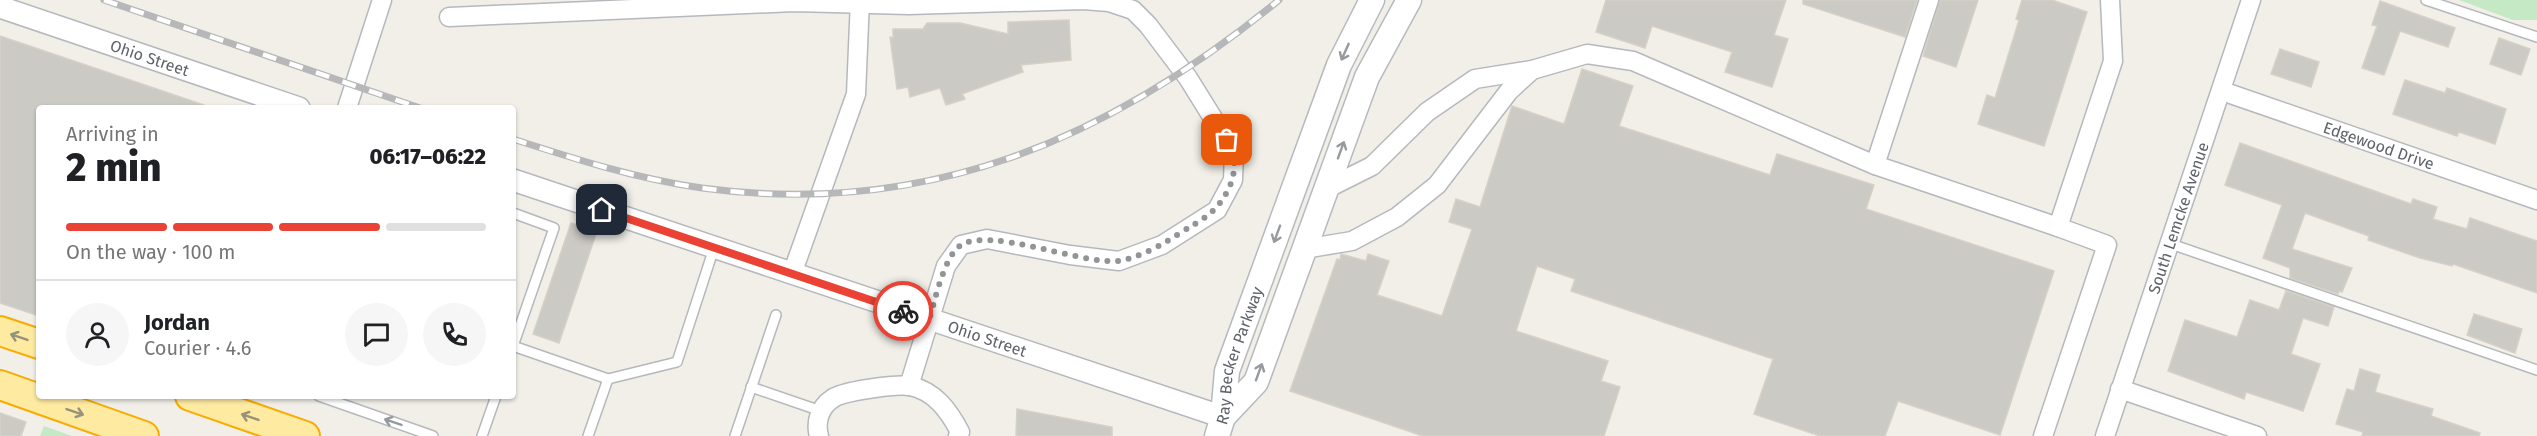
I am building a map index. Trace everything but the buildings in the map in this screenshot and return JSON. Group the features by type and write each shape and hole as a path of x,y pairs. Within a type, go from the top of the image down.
{"highway":[{"path":"0,331 36,343"},
{"path":"0,385 36,398"},
{"path":"40,399 144,436"},
{"path":"221,401 305,436"}],"main road":[{"name":"Ray Becker Parkway","path":"1220,426 1227,371 1339,65 1372,0"},
{"name":"Ray Becker Parkway","path":"1220,426 1256,382 1368,77 1409,0"}],"street":[{"path":"347,105 382,0"},
{"path":"448,17 794,1 909,5 1083,0 1109,2 1132,10 1188,78 1234,152 1233,180 1217,210 1162,245 1119,261 1070,255 987,239 961,246 946,266 909,386"},
{"path":"1875,165 1929,0"},
{"path":"2058,227 2113,60 2110,0"},
{"name":"South Lemcke Avenue","path":"2105,436 2251,0"},
{"path":"792,274 856,93 860,2"},
{"name":"Ohio Street","path":"0,7 290,105"},
{"path":"1326,189 1372,166 1427,112 1474,79 1532,70 1587,54 1633,61 1875,165 2107,244 2043,436"},
{"path":"1304,249 1352,241 1405,210 1437,185 1509,91 1532,70"},
{"name":"Edgewood Drive","path":"2222,91 2537,200"},
{"name":"Ohio Street","path":"516,181 929,320 1220,426"},
{"path":"819,436 816,427 820,411 832,398 880,388 909,386 929,395 948,409 960,432 958,436"},
{"path":"2120,389 2257,436"}],"lane":[{"path":"2426,0 2537,37"},
{"path":"516,214 554,228 516,337"},
{"path":"2168,243 2537,370"},
{"path":"516,347 608,378 677,362 714,248"},
{"path":"735,436 776,315"},
{"path":"588,436 608,378"},
{"path":"751,387 820,411"},
{"path":"328,399 433,436"},
{"path":"482,436 495,399"}],"green space":[{"path":"2459,0 2537,0 2537,20 2513,20"},
{"path":"44,426 72,436 40,436"}],"railway":[{"path":"104,0 411,105"},
{"path":"516,140 630,174 702,188 784,194 863,191 938,179 1010,158 1080,129 1148,93 1214,50 1279,0"}],"way so far":[{"path":"903,311 929,320 946,266 953,256 961,246 987,239 1070,255 1119,261 1162,245 1217,210 1233,180 1234,152 1227,140"}],"route":[{"path":"602,210 903,311"}]}
